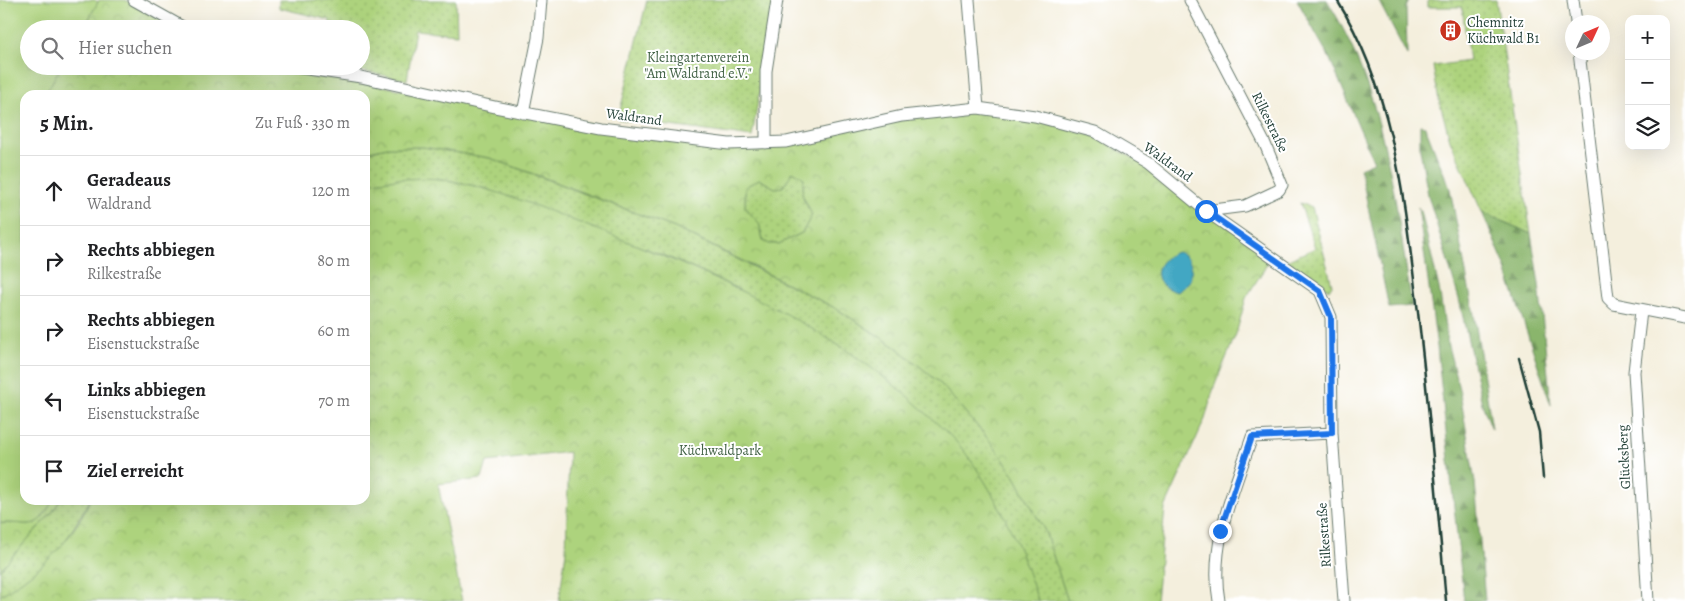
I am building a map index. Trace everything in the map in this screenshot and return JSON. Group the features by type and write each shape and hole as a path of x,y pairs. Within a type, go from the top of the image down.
{"street":[{"path":"134,0 170,20"},
{"path":"523,113 538,38 540,0"},
{"path":"766,143 766,71 777,0"},
{"path":"969,0 978,108"},
{"name":"Rilkestraße","path":"1190,0 1246,105 1282,185 1279,190 1245,206 1206,211"},
{"path":"1573,0 1575,15"},
{"path":"1580,60 1606,284 1610,301 1642,311 1685,318"},
{"name":"Waldrand","path":"354,75 523,113 601,128 729,144 786,142 902,116 978,108 1035,116 1094,132 1148,164 1206,211 1320,291 1331,317"},
{"name":"Glücksberg","path":"1642,311 1634,372 1648,601"},
{"name":"Rilkestraße","path":"1331,317 1332,433 1344,601"},
{"path":"1219,601 1217,554 1220,531 1252,437 1332,433"}],"green space":[{"path":"0,0 95,0 98,2 88,20 20,20 20,75 56,75 48,90 20,90 20,505 50,505 42,517 32,524 0,523"},
{"path":"99,0 125,0 160,20 88,20"},
{"path":"279,0 456,0 457,34 415,30 407,80 370,73 370,20 330,20 279,8"},
{"name":"Kleingartenverein \"Am Waldrand e.V.\"","path":"647,0 775,0 752,137 618,119"},
{"path":"1297,0 1327,0 1347,36 1362,72 1385,148 1400,226 1412,306 1389,308 1360,168 1374,162 1329,57"},
{"path":"1378,0 1409,0 1406,8 1407,55"},
{"path":"1428,0 1496,0 1531,234 1482,212 1450,140 1438,96 1433,66 1469,61 1462,7 1428,7"},
{"path":"56,75 304,75 354,81 727,149 867,124 975,110 1033,119 1094,136 1147,166 1271,258 1246,298 1236,334 1214,387 1205,419 1165,508 1156,601 1068,601 1045,531 1013,473 990,441 941,384 899,349 837,309 675,228 490,158 423,147 387,147 370,151 370,90 48,90","holes":["793,171 804,178 802,194 812,215 802,233 779,244 769,244 763,240 759,223 745,208 745,187 759,179 775,188 783,187"]},
{"path":"1420,125 1425,126 1450,189 1475,320 1492,429 1482,404 1459,299 1428,195 1420,149"},
{"path":"387,147 423,147 490,158 675,228 837,309 899,349 941,384 990,441 1013,473 1045,531 1068,601 1038,601 1004,517 959,445 883,376 839,346 734,287 668,257 484,188 443,179 397,179 370,182 370,152"},
{"path":"793,171 804,178 803,197 812,215 802,233 779,244 769,244 763,240 759,223 745,208 745,187 759,179 775,188"},
{"name":"Küchwaldpark","path":"397,179 434,179 464,183 499,193 630,242 675,261 766,303 809,327 891,382 960,446 996,500 1024,560 1038,601 559,601 566,551 569,452 487,462 482,479 438,484 462,601 0,601 0,596 41,566 63,544 87,505 370,505 370,182"},
{"path":"1300,203 1312,207 1332,285 1329,290 1284,262 1315,248"},
{"path":"1418,207 1422,215 1439,288 1448,346 1460,393 1475,482 1485,601 1464,601 1437,347"},
{"path":"1482,212 1531,234 1539,284 1551,405 1504,263"},
{"path":"50,505 57,505 0,570 0,523 32,524 37,522"},
{"path":"57,505 87,505 62,547 47,564 0,596 0,570"}],"water":[{"path":"1177,252 1186,256 1191,267 1190,281 1178,292 1163,285 1158,273 1163,261"}],"railway":[{"path":"1337,0 1356,35 1372,72 1394,147 1407,225 1421,341 1446,601"},
{"path":"1519,358 1539,432 1543,478"}],"place":[{"name":"Chemnitz Küchwald B1","path":"1451,30"}],"route":[{"path":"1206,211 1320,291 1331,317 1332,433 1252,437 1220,531"}]}
